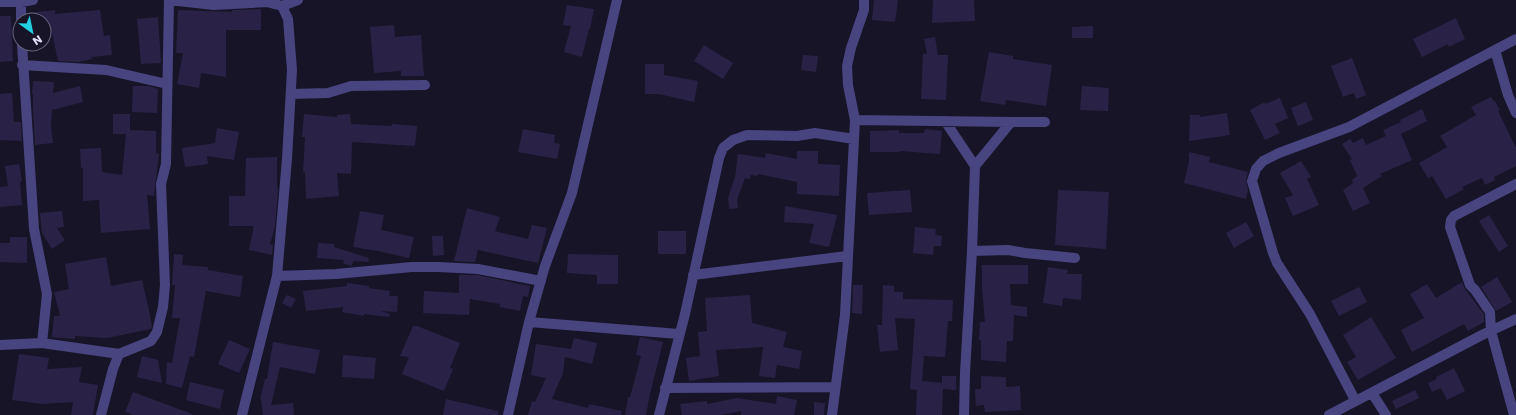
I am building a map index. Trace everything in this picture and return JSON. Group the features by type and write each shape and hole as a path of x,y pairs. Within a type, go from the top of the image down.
{"street":[{"path":"0,2 21,2 33,0"},
{"path":"0,345 42,343 119,354 151,341 157,332 164,308 165,285 161,184 166,164 169,0 214,5 267,2 282,6 298,0"},
{"path":"508,415 529,322 545,266 572,193 617,0"},
{"path":"832,415 834,387 845,315 855,120 848,85 847,66 851,48 864,10 864,0"},
{"path":"21,2 21,12"},
{"path":"242,415 277,276 287,159 292,70 288,19 282,6"},
{"path":"1355,400 1310,314 1275,258 1252,181 1256,169 1263,161 1279,153 1348,127 1516,39"},
{"path":"1495,50 1508,95 1516,113"},
{"path":"22,52 34,229 47,294 42,343"},
{"path":"22,65 106,70 167,84"},
{"path":"291,94 328,93 351,86 425,85"},
{"path":"855,120 1045,122"},
{"path":"945,122 974,166 972,251 964,415"},
{"path":"974,166 1011,122"},
{"path":"659,415 722,148 733,140 747,135 797,136 815,133 854,139"},
{"path":"1514,415 1491,330 1490,312 1470,285 1450,227 1451,220 1454,216 1516,184"},
{"path":"972,251 1008,250 1075,258"},
{"path":"693,275 847,256"},
{"path":"277,276 336,274 412,267 439,267 478,269 541,281"},
{"path":"1329,415 1355,400 1372,393 1491,330 1516,319"},
{"path":"529,322 679,334"},
{"path":"101,415 113,369 119,354"},
{"path":"665,388 834,387"},
{"path":"1372,393 1386,415"}],"building":[{"path":"874,0 898,0 895,22 872,20"},
{"path":"933,0 974,0 975,21 932,23"},
{"path":"567,5 594,9 582,57 564,52 571,26 563,25"},
{"path":"261,9 261,30 226,30 226,77 201,73 199,88 177,84 183,53 176,53 178,10 232,12 232,10"},
{"path":"55,10 55,14 100,10 104,36 110,35 112,55 91,57 92,59 78,62 58,61 52,33 52,12 37,12"},
{"path":"0,16 11,16 13,61 0,62"},
{"path":"158,17 161,63 141,64 137,19"},
{"path":"1456,18 1465,39 1449,47 1448,44 1422,57 1413,39"},
{"path":"394,25 395,37 421,35 424,76 401,76 401,71 374,73 370,27"},
{"path":"1093,26 1093,38 1072,38 1072,27"},
{"path":"935,37 938,55 948,55 946,100 921,99 923,54 927,54 924,39"},
{"path":"704,45 733,63 723,79 694,61"},
{"path":"989,52 1013,56 1013,59 1052,65 1046,106 1006,100 1005,105 980,101"},
{"path":"803,55 818,56 816,72 801,70"},
{"path":"1352,58 1366,95 1356,99 1354,93 1343,97 1331,66"},
{"path":"645,64 664,64 664,75 698,81 694,102 659,94 645,94"},
{"path":"33,81 54,82 53,93 80,86 83,102 52,110 51,127 53,143 35,145 32,94"},
{"path":"133,86 149,86 158,89 157,113 132,112"},
{"path":"1082,86 1109,88 1108,111 1080,110"},
{"path":"12,93 14,122 21,122 22,141 0,140 0,94"},
{"path":"1491,97 1500,110 1498,111 1516,148 1516,166 1494,177 1495,180 1485,185 1482,178 1462,187 1464,189 1446,199 1432,176 1428,178 1419,163 1447,147 1440,136 1476,115 1471,107"},
{"path":"1280,98 1288,118 1275,124 1280,133 1265,140 1250,110 1265,102 1265,104"},
{"path":"1306,102 1313,120 1298,126 1291,108"},
{"path":"1422,109 1427,121 1401,134 1412,160 1380,174 1382,176 1363,188 1370,203 1353,211 1343,190 1353,183 1352,180 1357,176 1350,160 1352,159 1342,144 1350,139 1353,143 1363,138 1366,145 1386,136 1383,130 1401,122 1400,120"},
{"path":"1227,113 1230,135 1189,141 1190,115 1200,115 1200,117"},
{"path":"113,114 130,114 130,130 156,131 156,153 159,154 154,196 147,195 150,229 101,233 99,200 83,201 83,168 81,168 80,149 101,148 102,172 122,175 126,134 113,134"},
{"path":"304,114 337,117 337,115 350,114 351,124 392,126 392,124 417,126 415,146 352,142 351,174 337,173 339,196 306,199 305,172 303,172 305,137 302,137"},
{"path":"217,128 239,132 234,160 207,156 208,164 185,167 182,148 215,143"},
{"path":"523,129 555,135 554,143 560,144 557,159 518,152"},
{"path":"925,129 942,131 940,154 900,151 870,152 870,131 899,130 899,133 924,133"},
{"path":"797,151 818,151 818,164 840,165 839,196 797,194 797,182 758,174 758,176 751,175 750,179 745,178 737,200 738,208 729,209 728,198 735,177 738,154 765,158 766,153 797,159"},
{"path":"1189,152 1210,157 1209,162 1248,172 1246,179 1248,191 1246,199 1184,183 1189,161"},
{"path":"277,157 278,189 275,227 270,244 273,245 272,255 249,250 254,226 229,226 229,196 245,196 246,158"},
{"path":"1301,161 1311,177 1307,179 1319,205 1293,216 1285,198 1293,195 1280,173"},
{"path":"19,164 22,181 20,182 22,205 0,207 0,187 8,186 5,166"},
{"path":"910,190 912,212 869,215 867,193"},
{"path":"1058,190 1109,192 1106,249 1055,245"},
{"path":"785,206 837,215 829,247 809,243 814,224 784,222"},
{"path":"467,208 500,217 495,231 528,239 532,225 547,228 538,263 478,250 475,262 454,261"},
{"path":"62,211 64,227 57,228 65,240 52,249 42,233 40,213"},
{"path":"360,211 384,215 381,230 414,237 409,258 353,247"},
{"path":"1489,215 1508,246 1499,252 1479,221"},
{"path":"1246,222 1254,236 1234,248 1226,233"},
{"path":"915,227 936,229 935,235 942,236 941,246 934,246 933,255 913,253"},
{"path":"658,231 686,231 686,254 658,254"},
{"path":"432,236 443,236 444,255 433,256"},
{"path":"10,237 27,237 27,263 0,262 0,243 10,243"},
{"path":"318,243 334,244 334,247 369,258 368,262 354,261 351,266 343,263 344,260 317,258"},
{"path":"174,254 183,255 182,265 208,267 208,270 243,276 240,297 206,291 194,357 190,356 182,388 166,384 167,362 172,363 180,318 172,318 175,285 172,285"},
{"path":"568,254 618,255 618,284 597,284 597,275 567,273"},
{"path":"106,257 111,286 142,280 152,326 151,329 107,338 75,336 75,339 52,337 54,316 60,316 54,292 69,289 65,264"},
{"path":"982,265 1028,265 1028,284 1010,284 1011,305 1027,307 1027,317 1014,315 1013,341 1007,341 1006,362 981,360 981,340 979,340 980,322 985,322 982,288"},
{"path":"1048,267 1068,270 1067,274 1082,274 1081,300 1063,298 1062,306 1043,303"},
{"path":"459,275 477,275 530,286 528,297 523,296 520,311 500,307 500,304 470,299 469,315 423,313 424,291 459,293"},
{"path":"1497,277 1512,302 1496,311 1481,287"},
{"path":"1462,282 1465,289 1484,314 1484,322 1468,331 1464,324 1412,352 1401,330 1424,318 1410,294 1427,284 1436,298"},
{"path":"347,283 390,291 389,296 398,296 397,312 381,311 390,314 389,317 364,314 364,316 342,312 343,307 306,311 303,291 347,286"},
{"path":"853,285 863,285 862,314 852,313"},
{"path":"883,285 894,286 894,292 903,292 903,299 953,300 952,321 948,321 945,357 924,356 922,381 942,383 942,376 956,376 956,390 943,389 942,415 916,415 917,390 910,389 915,319 895,318 898,350 880,352 877,325 882,325"},
{"path":"1359,287 1367,302 1339,316 1331,301"},
{"path":"287,295 296,299 291,308 282,303"},
{"path":"750,295 752,323 787,332 783,347 802,351 799,369 777,365 775,378 759,376 763,347 716,350 719,376 689,381 686,358 700,356 698,332 707,331 705,298"},
{"path":"1371,317 1396,358 1358,380 1347,362 1356,357 1343,335"},
{"path":"413,326 417,326 460,343 450,368 453,369 444,391 402,374 409,357 400,356"},
{"path":"640,337 663,342 646,415 625,415 628,397 630,397 641,356 636,355"},
{"path":"574,338 597,343 592,364 565,357 563,373 552,399 588,408 589,404 622,411 621,415 528,415 532,401 535,402 546,378 531,375 536,344 571,349"},
{"path":"229,340 250,349 239,373 218,364"},
{"path":"273,342 320,350 315,374 280,367 271,405 293,403 294,415 263,415 260,399 265,379 267,379"},
{"path":"19,354 49,358 47,369 82,367 79,382 98,385 93,415 71,415 73,402 42,404 12,400"},
{"path":"343,355 376,358 374,379 342,377"},
{"path":"142,356 158,360 162,383 137,377"},
{"path":"1454,368 1465,391 1447,400 1441,388 1432,392 1428,383"},
{"path":"981,376 1006,377 1006,387 1020,386 1021,410 985,412 984,405 976,406 975,389 981,389"},
{"path":"190,382 224,390 220,409 186,400"},
{"path":"1415,390 1419,398 1396,409 1392,401"},
{"path":"133,392 192,415 134,415 125,412"},
{"path":"777,396 797,400 794,415 741,415 741,411 721,415 682,415 680,404 707,401 707,404 737,398 776,404"},
{"path":"446,399 498,411 498,415 443,415"},
{"path":"814,402 825,403 824,415 814,415"}]}
